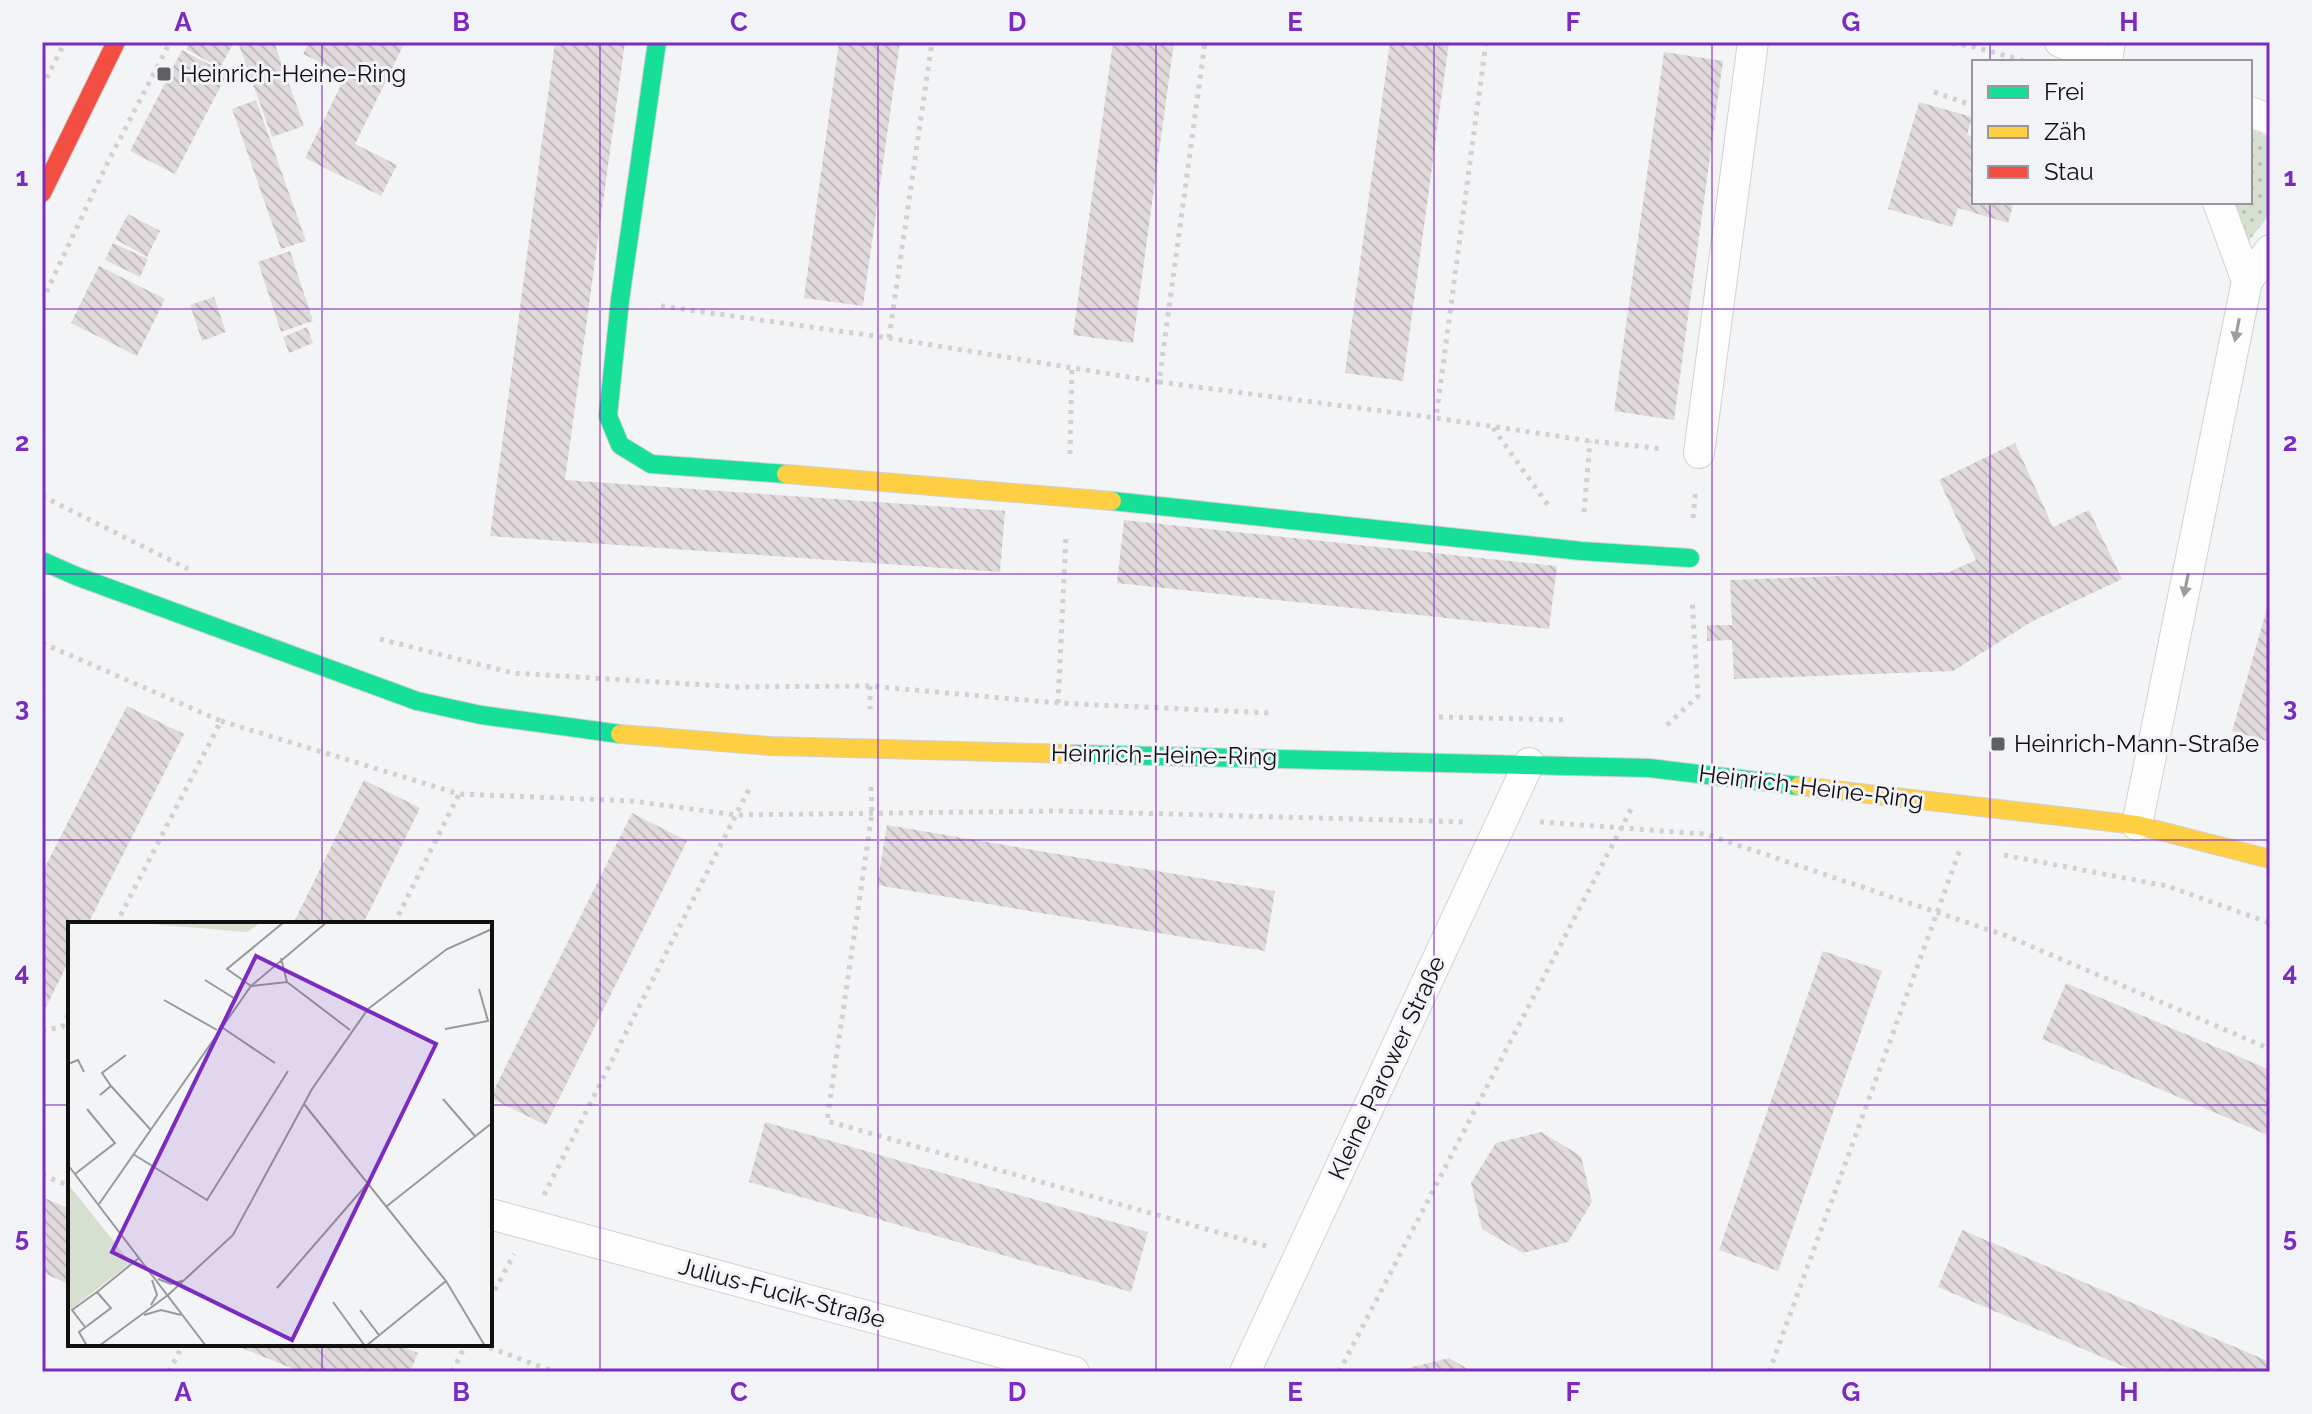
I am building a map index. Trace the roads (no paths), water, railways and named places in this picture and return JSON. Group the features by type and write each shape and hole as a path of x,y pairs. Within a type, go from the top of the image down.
{"street":[{"path":"657,42 620,300 608,416 620,445 651,464 1068,496 1581,551 1690,558"},
{"path":"1699,453 1753,42"},
{"path":"2060,42 2102,60"},
{"path":"42,193 108,44"},
{"path":"2219,204 2247,281"},
{"path":"2137,825 2247,281 2270,250"},
{"name":"Heinrich-Heine-Ring","path":"42,545 76,576"},
{"name":"Heinrich-Heine-Ring","path":"42,561 417,701 481,715 608,733 770,746 1649,768 2137,825 2270,859"},
{"name":"Kleine Parower Straße","path":"1245,1372 1529,763"},
{"name":"Julius-Fucik-Straße","path":"492,1215 1074,1372"}],"place":[{"name":"Heinrich-Heine-Ring","path":"164,74"},
{"name":"Heinrich-Mann-Straße","path":"1998,744"}]}
